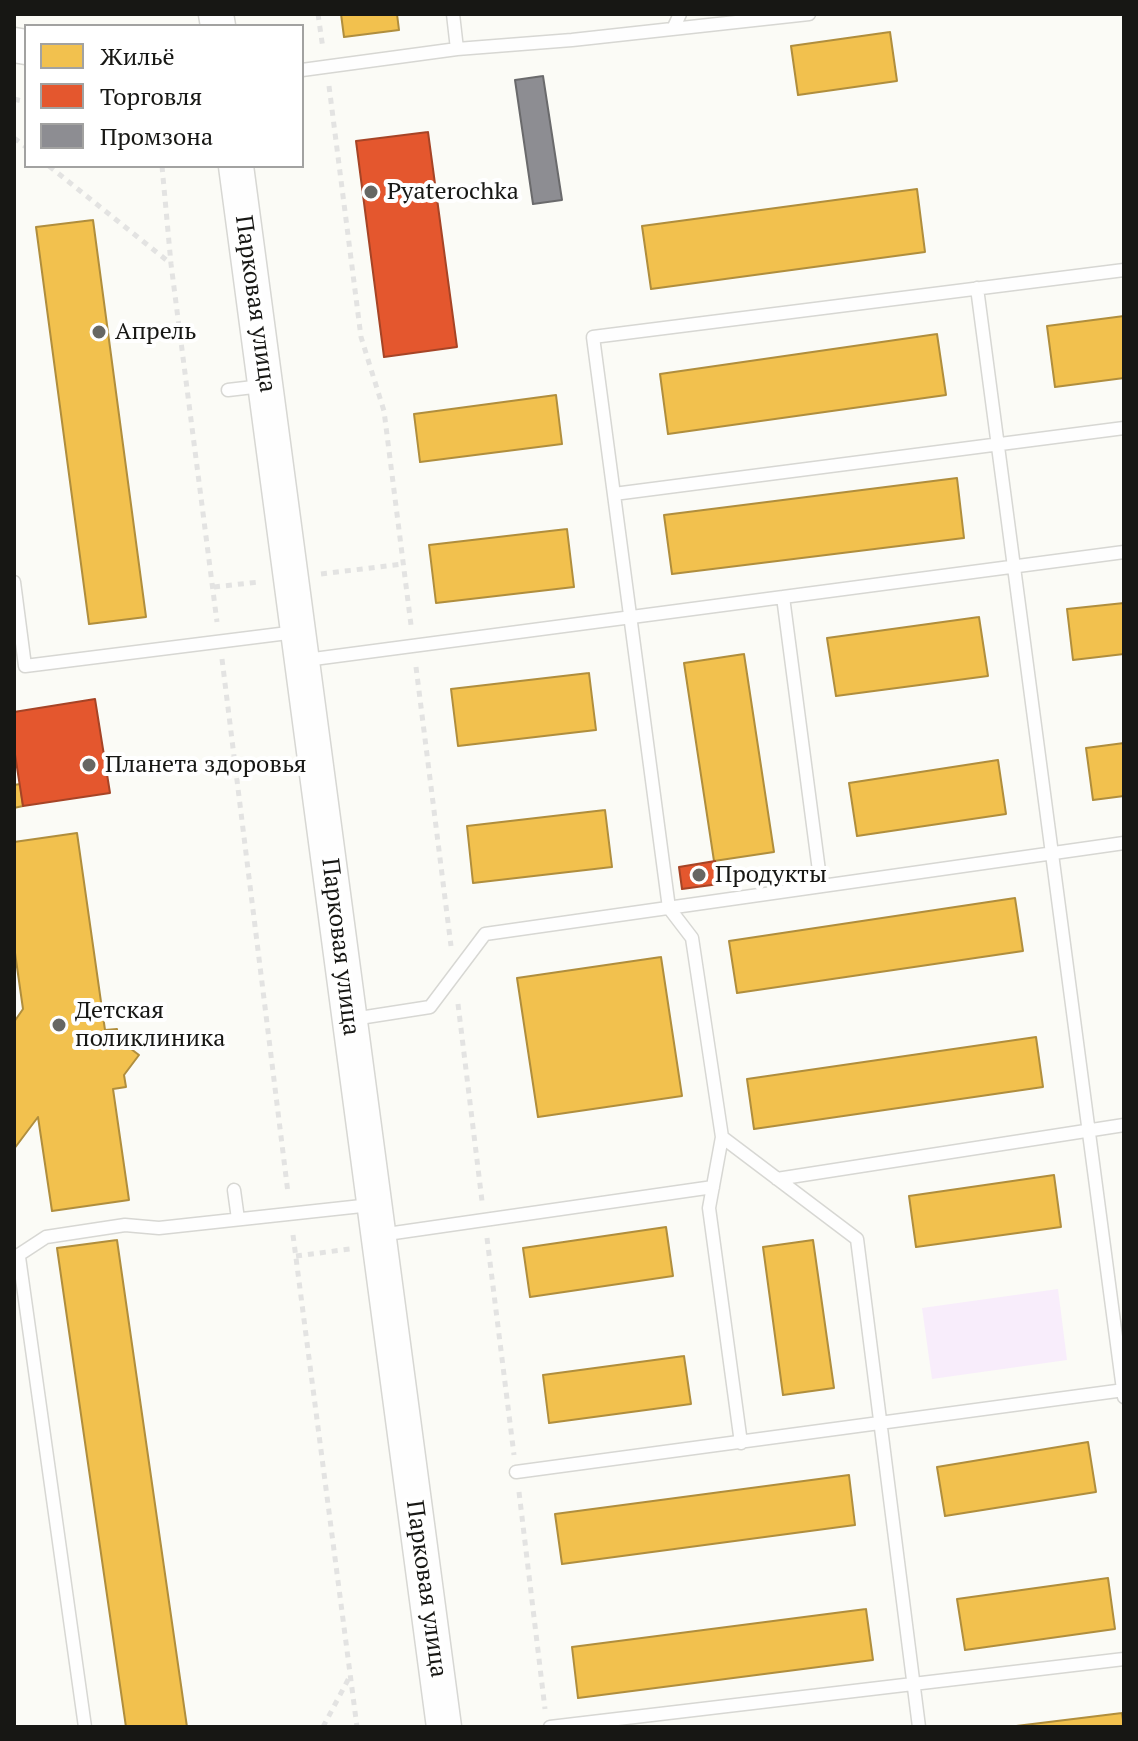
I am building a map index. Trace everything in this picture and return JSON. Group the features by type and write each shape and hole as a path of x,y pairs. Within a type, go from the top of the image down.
{"main road":[{"name":"Парковая улица","path":"236,168 444,1727"}],"lane":[{"path":"453,14 457,49"},
{"path":"661,14 668,29"},
{"path":"668,29 680,14"},
{"path":"304,70 457,49 809,14"},
{"path":"741,1443 709,1208 722,1137 692,938 669,908 593,337 1124,270"},
{"path":"977,288 1124,1397"},
{"path":"228,390 266,386"},
{"path":"614,494 1124,428"},
{"path":"14,582 20,667 165,653 219,641 301,646 413,646 1124,552"},
{"path":"783,597 821,886"},
{"path":"350,1020 430,1007 485,934 1124,843"},
{"path":"777,1179 1124,1125"},
{"path":"722,1137 857,1239 919,1727"},
{"path":"85,1727 16,1258 46,1237 125,1225 159,1228 290,1214 376,1220 484,1220 713,1187"},
{"path":"234,1190 238,1219"},
{"path":"516,1472 1124,1390"},
{"path":"550,1727 1124,1659"}],"path":[{"path":"318,14 361,337 384,411 546,1712"},
{"path":"51,168 171,264"},
{"path":"162,168 171,264 357,1727"},
{"path":"323,1727 350,1676"}],"shaded area":[{"path":"1058,1289 1067,1360 932,1379 922,1308"}],"building: Жильё":[{"path":"341,14 397,14 399,30 344,37"},
{"path":"890,32 897,81 798,95 791,46"},
{"path":"917,189 925,252 651,289 642,226"},
{"path":"93,220 146,617 89,624 36,227"},
{"path":"1124,316 1124,378 1055,387 1047,326"},
{"path":"937,334 946,395 668,434 660,374"},
{"path":"556,395 562,444 420,462 414,414"},
{"path":"957,478 964,538 672,574 664,515"},
{"path":"567,529 574,587 436,603 429,545"},
{"path":"1124,603 1124,654 1073,660 1067,609"},
{"path":"979,617 988,676 836,696 827,638"},
{"path":"744,654 774,852 714,861 684,663"},
{"path":"589,673 596,730 458,746 451,689"},
{"path":"1124,743 1124,796 1093,800 1086,748"},
{"path":"998,760 1006,814 857,836 849,783"},
{"path":"20,784 23,806 14,808 14,785"},
{"path":"605,810 612,867 473,883 467,826"},
{"name":"Детская поликлиника","path":"77,833 105,1030 117,1029 118,1039 139,1055 124,1075 126,1087 113,1089 129,1200 52,1211 38,1117 14,1149 14,1022 23,1009 14,946 14,842"},
{"path":"1015,898 1023,951 737,993 729,941"},
{"path":"661,957 682,1096 538,1117 517,978"},
{"path":"1036,1037 1043,1087 754,1129 747,1079"},
{"path":"1054,1175 1061,1227 916,1247 909,1196"},
{"path":"666,1227 673,1276 530,1297 523,1248"},
{"path":"117,1240 187,1727 126,1727 57,1248"},
{"path":"813,1240 834,1388 783,1395 763,1247"},
{"path":"684,1356 691,1404 549,1423 543,1375"},
{"path":"1088,1442 1096,1492 945,1516 937,1467"},
{"path":"849,1475 855,1525 562,1564 555,1514"},
{"path":"1108,1578 1115,1629 965,1650 957,1599"},
{"path":"866,1609 873,1660 578,1698 572,1647"},
{"path":"1122,1713 1124,1727 1008,1727"}],"building: Торговля":[{"path":"428,132 457,347 384,357 356,141"},
{"path":"95,699 110,793 23,806 14,748 14,712"},
{"name":"Продукты","path":"715,861 719,884 682,889 679,867"}],"building: Промзона":[{"path":"543,76 562,200 533,204 515,80"}],"place":[{"name":"Pyaterochka","path":"371,192"},
{"name":"Апрель","path":"99,332"},
{"name":"Планета здоровья","path":"89,765"},
{"name":"Продукты","path":"699,875"},
{"name":"Детская поликлиника","path":"59,1025"}]}
